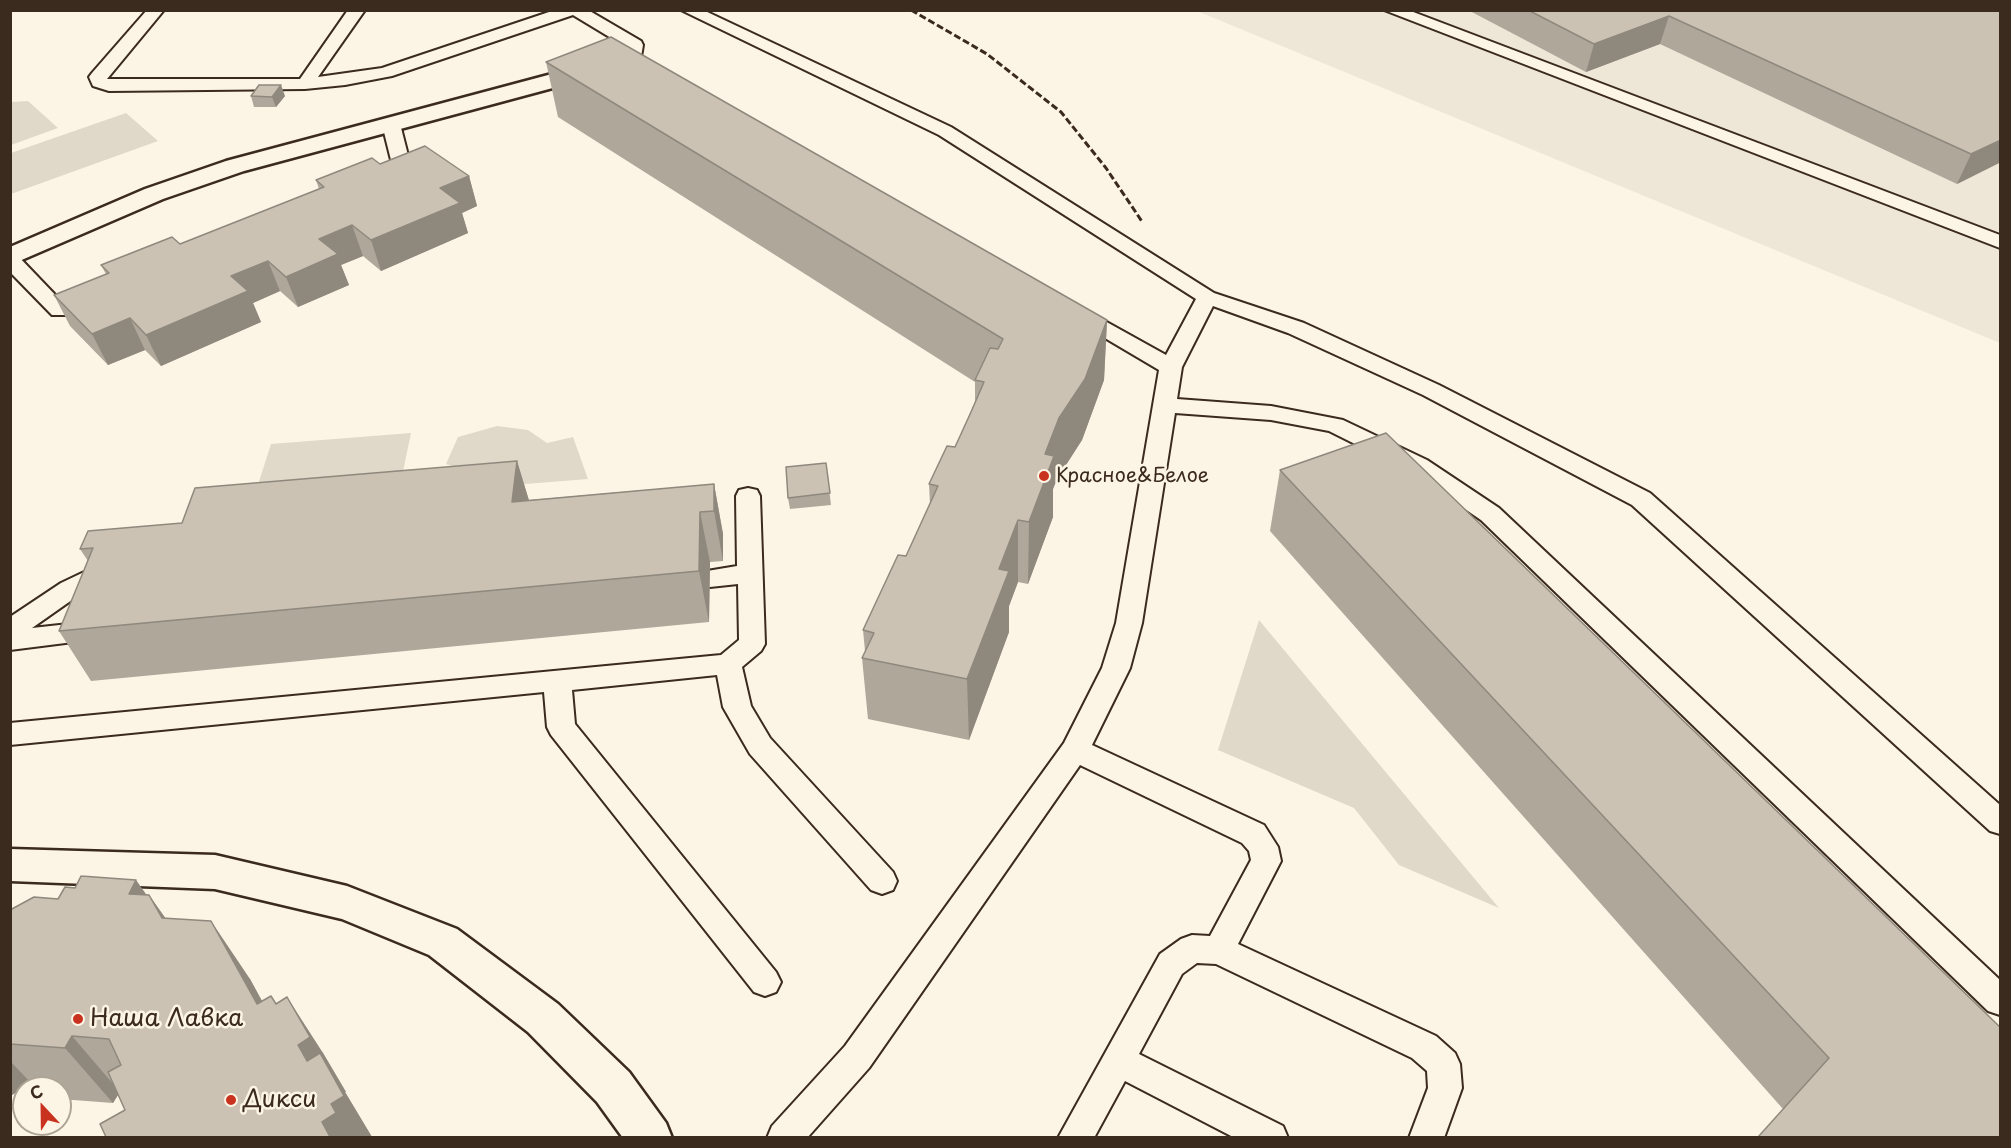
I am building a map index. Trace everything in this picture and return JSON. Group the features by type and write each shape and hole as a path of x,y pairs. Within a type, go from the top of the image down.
{"street":[{"path":"10,258 154,195 235,166 632,59"},
{"path":"10,866 215,872 347,903 443,942 543,1018 613,1087 638,1133"}],"lane":[{"path":"156,10 98,77 99,82 109,86 305,84 386,72 574,10 635,45 632,59 674,83"},
{"path":"305,84 357,10"},
{"path":"689,10 945,131 1207,297 1296,328 1431,390 1641,499 2001,822"},
{"path":"1392,10 2001,242"},
{"path":"611,30 619,11"},
{"path":"370,185 403,171 392,124"},
{"path":"10,258 58,311 114,288"},
{"path":"784,1137 857,1057 1075,750 1116,668 1129,622 1172,367 1207,297"},
{"path":"1057,302 1172,367"},
{"path":"1165,405 1271,413 1335,425 1419,466 1490,514 2001,1001"},
{"path":"10,734 728,664 752,644 748,496"},
{"path":"10,630 70,589 103,572 136,569"},
{"path":"710,578 750,574"},
{"path":"10,640 111,629"},
{"path":"728,664 737,707 760,746 882,881"},
{"path":"556,680 561,727 765,982"},
{"path":"1075,750 1252,834 1263,847 1266,861 1219,950"},
{"path":"1076,1137 1171,964 1192,949 1219,950 1424,1047 1443,1064 1445,1088 1426,1137"},
{"path":"1118,1060 1271,1137"}],"shaded area":[{"path":"1197,11 2000,11 2000,343"},
{"path":"28,101 58,128 11,145 11,102"},
{"path":"126,113 158,141 11,194 11,153"},
{"path":"497,426 528,430 547,443 573,437 588,479 513,485 446,464 458,437"},
{"path":"411,433 401,481 255,494 271,444"},
{"path":"1259,620 1499,908 1399,865 1354,808 1218,750"}],"building":[{"path":"1528,10 2001,10 2001,140 1971,154 1669,16 1594,44"},
{"path":"611,37 1107,320 1085,379 1059,418 1045,454 1054,456 1029,522 1018,520 999,569 1009,571 967,679 862,658 874,633 863,630 898,555 906,556 938,486 929,484 947,446 955,447 971,412 984,382 975,380 990,348 998,349 1003,339 546,62"},
{"path":"259,85 281,85 272,97 251,96"},
{"path":"425,146 469,176 440,188 460,203 371,240 352,225 319,239 338,254 286,277 268,261 231,276 248,291 146,335 130,318 92,334 54,295 109,273 101,265 172,237 180,244 324,187 316,180 372,158 380,164"},
{"path":"1386,433 2001,1028 2001,1137 1758,1137 1829,1058 1280,470"},
{"path":"517,461 512,502 714,484 714,511 700,512 699,571 59,631 93,548 80,549 88,531 182,523 195,488"},
{"path":"826,463 830,493 788,498 786,467"},
{"path":"81,876 136,880 129,894 149,895 162,918 211,921 257,1004 271,996 276,1004 287,997 310,1037 298,1045 307,1061 320,1053 344,1096 331,1104 336,1113 322,1122 330,1137 106,1137 100,1124 125,1110 108,1072 121,1065 109,1039 72,1036 65,1048 10,1044 10,910 34,897 58,899 65,887 75,888"}],"railway":[{"path":"911,10 987,54 1061,112 1106,168 1143,223"}],"place":[{"name":"Красное&Белое","path":"1044,476"},
{"name":"Наша Лавка","path":"78,1019"},
{"name":"Дикси","path":"231,1100"}]}
